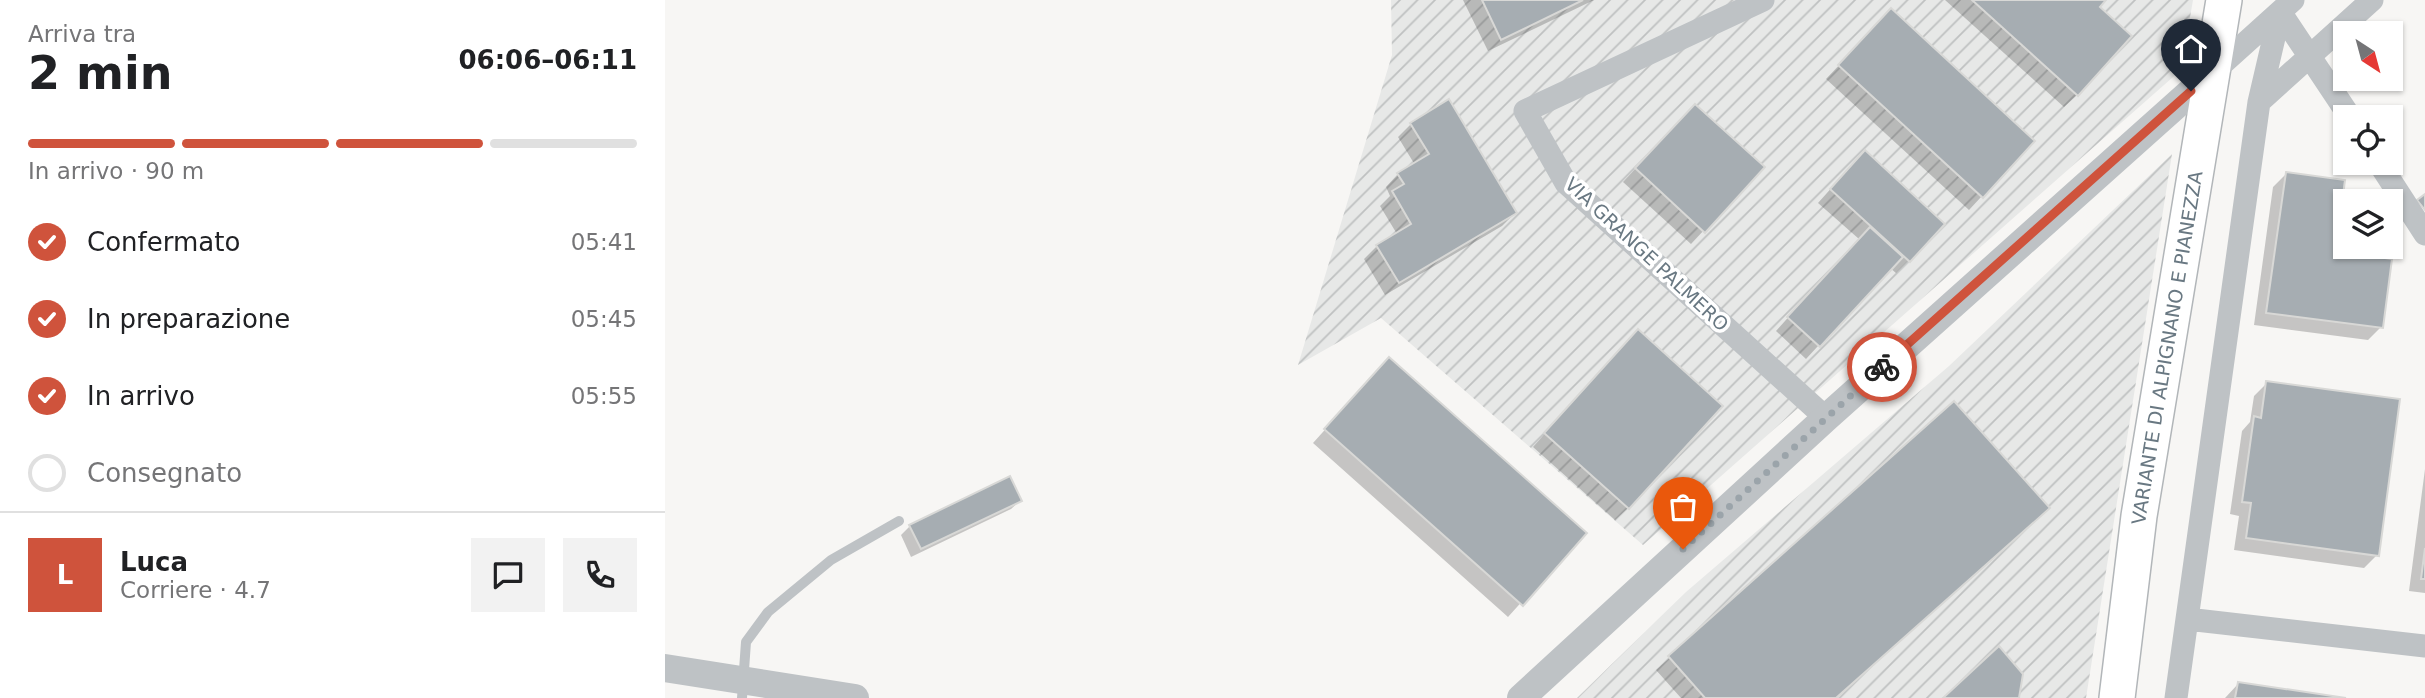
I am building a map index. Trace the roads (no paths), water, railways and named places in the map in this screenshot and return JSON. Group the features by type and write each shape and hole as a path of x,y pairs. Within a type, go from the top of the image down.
{"main road":[{"name":"VARIANTE DI ALPIGNANO E PIANEZZA","path":"2117,698 2139,516 2224,0"}],"street":[{"name":"VIA GRANGE PALMERO","path":"1763,0 1525,111 1566,183 1826,418"},
{"path":"2259,102 2372,0"},
{"path":"1521,698 1826,418 2287,6"},
{"path":"2287,6 2310,56 2342,105"},
{"path":"2176,698 2259,102 2287,6"},
{"path":"2387,175 2425,234"},
{"path":"2187,618 2425,646"},
{"path":"665,668 742,689 855,698"}],"lane":[{"path":"742,689 746,642 768,612 831,560 899,521"}]}
